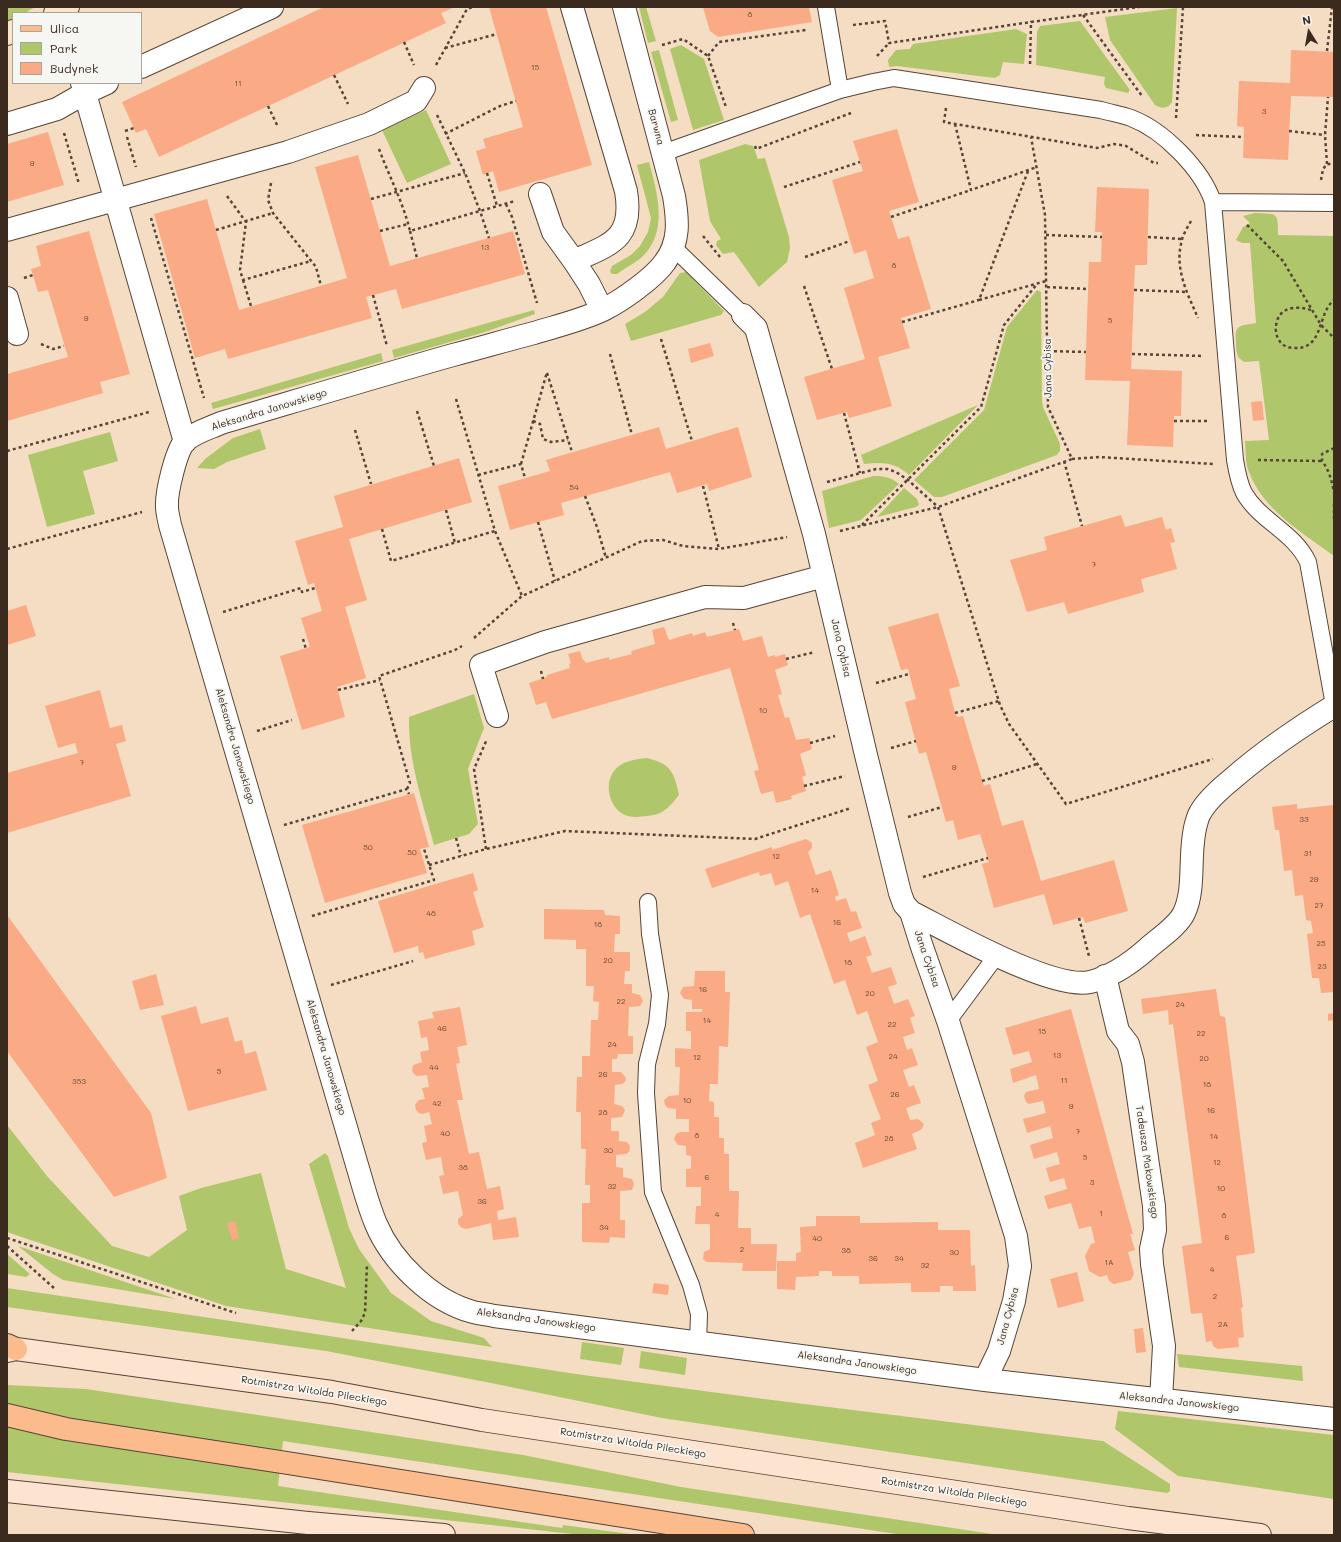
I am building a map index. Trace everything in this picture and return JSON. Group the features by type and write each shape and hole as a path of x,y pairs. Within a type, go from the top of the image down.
{"main road":[{"name":"Rotmistrza Witolda Pileckiego","path":"10,1348 332,1392 482,1420 1128,1518 1260,1535"},
{"path":"7,1415 66,1430 743,1535"},
{"path":"7,1491 308,1523 444,1535"}],"street":[{"path":"142,67 272,7"},
{"path":"572,7 626,192 629,207 625,227 619,236 605,246 574,261"},
{"name":"Barwna","path":"624,7 674,196 677,215 677,230 674,248"},
{"path":"7,124 57,110 83,88 102,84"},
{"path":"83,88 185,442"},
{"path":"7,230 276,156 363,126 416,101 424,88"},
{"path":"540,194 553,232 589,284 602,310"},
{"name":"Aleksandra Janowskiego","path":"674,248 665,263 651,277 615,303 602,310 560,326 440,359 221,423 202,431 185,442 176,459 170,483 167,505 170,525 362,1179 376,1224 393,1255 410,1274 427,1287 444,1298 472,1312 985,1380 1334,1419"},
{"path":"7,298 18,334"},
{"name":"Jana Cybisa","path":"743,315 756,328 802,489 824,533 824,576 850,690 898,884 904,904 911,912 948,1021 1016,1236 1020,1266 1014,1301 999,1351 985,1380"},
{"path":"497,716 480,665 545,642 706,597 744,598 824,576"},
{"path":"911,912 997,955 1053,978 1074,982 1089,982 1100,978 1122,967 1141,953 1174,926 1184,915 1190,899 1191,862 1194,833 1200,813 1215,793 1277,742 1334,706"},
{"name":"Tadeusza Makowskiego","path":"1100,978 1118,1031 1128,1044 1133,1062 1154,1206 1155,1230 1151,1249 1152,1264 1164,1346 1161,1400"}],"lane":[{"path":"826,7 840,90"},
{"path":"663,153 840,90 894,78 1101,110 1131,118 1157,132 1177,150 1201,176 1209,190 1213,202 1235,460 1240,486 1245,495 1257,509 1298,544 1308,562 1334,706"},
{"path":"1213,202 1334,203"},
{"path":"674,248 743,315"},
{"path":"648,902 650,934 660,995 654,1036 647,1064 646,1079 653,1192 691,1285 699,1314 698,1343"},
{"path":"948,1021 997,955"}],"path":[{"path":"472,7 467,9 444,48 424,88 465,173 489,238"},
{"path":"878,56 889,43 1139,7"},
{"path":"1176,120 1183,7"},
{"path":"1327,51 1332,7"},
{"path":"1083,14 1145,101"},
{"path":"850,26 885,21 889,43"},
{"path":"1030,64 1031,22"},
{"path":"708,56 719,42 808,30"},
{"path":"444,48 497,34"},
{"path":"662,45 683,39 708,56 726,108"},
{"path":"334,75 354,115 363,126 398,192 417,258"},
{"path":"1315,185 1321,180 1323,169 1327,164 1325,135 1328,97"},
{"path":"445,134 500,106 516,101"},
{"path":"947,103 944,122 1097,148 1114,144 1126,146 1154,163"},
{"path":"57,110 86,209"},
{"path":"753,142 756,149 853,112"},
{"path":"955,124 970,190"},
{"path":"125,131 134,128"},
{"path":"1289,131 1325,135"},
{"path":"1194,135 1243,137"},
{"name":"Jana Cybisa","path":"1031,137 1045,215 1048,407 1072,458"},
{"path":"276,156 268,200 273,213 316,267 321,286"},
{"path":"784,187 860,162"},
{"path":"1327,164 1334,164"},
{"path":"891,217 1037,167"},
{"path":"979,300 1028,170"},
{"path":"371,199 465,173"},
{"path":"487,173 497,206"},
{"path":"210,174 246,222 240,270 251,306"},
{"path":"410,231 540,194"},
{"path":"506,204 512,217 537,303"},
{"path":"216,230 273,213"},
{"path":"1245,223 1283,261 1321,325 1334,338"},
{"path":"380,232 408,224"},
{"path":"1046,235 1102,237"},
{"path":"1148,237 1182,239"},
{"path":"805,257 850,240"},
{"path":"243,280 311,261"},
{"path":"902,322 1046,281"},
{"path":"862,526 981,407 1004,325 1037,284"},
{"path":"804,286 832,369"},
{"path":"1047,287 1088,289"},
{"path":"1134,290 1187,292"},
{"path":"373,296 387,346"},
{"path":"1312,310 1303,307 1295,307 1284,311 1278,318 1276,336 1288,348 1304,347 1312,342 1321,325 1328,305 1334,300"},
{"path":"661,339 692,441"},
{"path":"1048,351 1086,352"},
{"path":"610,354 632,435"},
{"path":"1132,354 1211,356"},
{"path":"525,478 521,464 547,372 572,452"},
{"path":"456,399 495,531 522,596"},
{"path":"7,451 174,404"},
{"path":"417,411 434,466"},
{"path":"844,413 860,473"},
{"path":"533,421 540,424 543,439 551,442 568,440"},
{"path":"1174,421 1210,421"},
{"path":"354,430 371,484"},
{"path":"1334,448 1322,454 1322,461 1327,467 1334,493"},
{"path":"824,533 862,526 938,507 1072,458 1099,457 1216,464"},
{"path":"1254,460 1322,461"},
{"path":"1064,462 1082,526"},
{"path":"478,475 521,464"},
{"path":"802,489 876,469 887,469 896,472 908,480 938,507 999,701 1009,724 1066,804 1218,758"},
{"path":"702,486 719,549"},
{"path":"585,496 597,527 606,558"},
{"path":"1334,504 1334,519"},
{"path":"446,510 455,542"},
{"path":"7,549 143,512"},
{"path":"538,522 555,581"},
{"path":"382,529 391,561 495,531"},
{"path":"472,640 522,596 642,541 662,540 683,546 719,549 792,536"},
{"path":"220,613 301,588 302,592 316,588"},
{"path":"303,639 306,649"},
{"path":"282,825 407,789 410,783 379,676 455,650 466,644"},
{"path":"786,659 819,651"},
{"path":"850,690 909,674"},
{"path":"338,690 380,680"},
{"path":"956,713 999,701"},
{"path":"486,849 474,770 497,716"},
{"path":"255,732 292,720"},
{"path":"810,743 840,735"},
{"path":"982,781 1038,764"},
{"path":"804,786 850,774"},
{"path":"407,789 409,794"},
{"path":"429,865 486,849 565,830 755,839 877,800"},
{"path":"883,824 942,807"},
{"path":"456,838 461,856"},
{"path":"308,917 434,880 424,848"},
{"path":"898,884 988,858"},
{"path":"1079,918 1100,978"},
{"path":"328,986 413,961"},
{"path":"7,1238 236,1313"},
{"path":"7,1246 56,1289"},
{"path":"352,1332 365,1313 368,1260"}],"green space":[{"path":"7,7 35,7 27,12 12,12 12,20 7,22"},
{"path":"639,7 646,7 656,41 648,43"},
{"path":"1177,8 1172,102 1169,106 1162,108 1155,105 1110,40 1105,17"},
{"path":"1080,21 1130,90 1128,93 1106,88 1104,84 1105,77 1036,65 1037,32 1040,26"},
{"path":"1016,29 1027,34 1024,64 1003,62 1000,75 995,78 897,66 889,67 888,60 896,50 910,49 913,44"},
{"path":"681,45 704,59 724,120 693,130 670,49"},
{"path":"659,50 678,120 671,122 651,52"},
{"path":"426,110 451,164 407,183 382,130"},
{"path":"745,144 753,146 758,159 765,158 789,237 790,248 787,262 759,287 734,252 723,254 716,245 717,241 721,239 710,221 699,160"},
{"path":"649,162 659,211 656,236 642,257 617,274 612,274 610,272 612,266 631,255 640,246 648,232 651,218 637,165"},
{"path":"1255,213 1272,214 1275,216 1278,222 1278,235 1334,236 1334,556 1285,520 1274,509 1255,486 1247,465 1245,441 1269,440 1259,361 1244,362 1239,358 1236,348 1236,331 1238,328 1243,325 1256,323 1250,243 1242,243 1236,240 1243,227 1250,223 1243,216"},
{"path":"686,272 724,311 721,315 631,341 625,324 645,312 663,297 680,273"},
{"path":"1037,290 1041,292 1042,401 1043,407 1060,444 1060,451 1057,455 942,497 934,497 914,480 984,410 1007,327"},
{"path":"534,310 535,314 485,332 394,358 392,350"},
{"path":"381,353 383,361 213,409 211,403"},
{"path":"978,405 909,475 893,465 876,463 864,464 861,455"},
{"path":"260,429 266,449 227,462 214,469 197,468 205,459 233,438"},
{"path":"110,432 118,461 83,471 95,514 47,527 28,455"},
{"path":"873,476 887,477 899,484 861,520 829,528 822,491"},
{"path":"904,488 917,499 919,505 877,517"},
{"path":"474,694 484,728 468,769 478,824 469,834 434,845 414,766 409,733 409,717"},
{"path":"647,758 661,763 670,770 675,780 679,795 667,808 658,814 632,817 623,814 614,806 611,800 609,782 611,776 617,768 625,763"},
{"path":"7,1125 47,1176 112,1246 149,1257 187,1230 179,1196 201,1188 261,1173 286,1269 346,1288 309,1164 325,1153 328,1156 349,1228 359,1249 391,1293 431,1321 484,1338 492,1347 226,1306 7,1232"},
{"path":"18,1246 176,1299 63,1280 53,1274"},
{"path":"7,1254 30,1274 26,1277 7,1274"},
{"path":"7,1288 576,1374 1103,1441 1170,1484 1170,1491 1167,1493 662,1418 326,1351 7,1307"},
{"path":"582,1342 624,1348 621,1365 580,1359"},
{"path":"641,1351 687,1358 685,1375 639,1368"},
{"path":"1177,1354 1302,1366 1303,1381 1179,1367"},
{"path":"7,1385 86,1389 523,1455 681,1487 999,1535 903,1535 283,1441 278,1486 562,1528 563,1525 637,1535 582,1535 7,1472"},
{"path":"1118,1411 1334,1435 1334,1499 1178,1476 1115,1429"}],"building":[{"path":"324,7 455,7 441,13 446,23 159,157 146,129 136,133 122,102"},
{"path":"489,7 546,7 592,165 499,192 493,171 483,175 476,151 486,148 483,139 523,127"},
{"path":"703,7 809,7 812,22 718,37 710,31"},
{"path":"1291,50 1334,52 1334,97 1291,96 1288,160 1243,158 1244,127 1237,126 1239,81 1290,83"},
{"path":"897,129 919,202 889,211 898,239 909,236 931,309 901,318 910,348 878,357 892,406 849,418 847,412 817,420 804,377 865,359 844,288 874,278 866,250 854,254 832,180 863,171 853,141"},
{"path":"48,132 64,185 7,202 7,144"},
{"path":"358,155 390,266 513,231 525,274 402,309 396,289 366,297 372,318 228,359 225,349 195,358 154,214 207,199 239,310 347,278 315,167"},
{"path":"1097,187 1149,189 1147,265 1135,265 1131,369 1182,371 1181,416 1174,416 1173,447 1127,445 1130,381 1085,380 1089,262 1101,262 1102,232 1095,232"},
{"path":"89,231 130,374 100,382 103,393 7,421 7,374 68,357 48,290 38,292 31,269 41,266 36,246"},
{"path":"710,343 714,356 691,363 688,349"},
{"path":"1262,401 1264,420 1253,421 1251,402"},
{"path":"659,427 666,449 738,427 752,477 709,491 707,484 677,493 670,472 561,503 564,515 510,530 498,486 550,471 546,460"},
{"path":"459,458 472,502 349,539 367,600 345,607 366,678 337,687 345,717 302,730 280,656 310,647 301,618 322,611 314,583 308,585 295,541 343,527 334,496"},
{"path":"1121,515 1125,527 1162,517 1166,530 1171,528 1175,542 1170,543 1177,569 1141,579 1144,592 1068,614 1064,602 1027,612 1010,560 1047,550 1044,537"},
{"path":"26,605 36,636 7,645 7,611"},
{"path":"938,613 960,686 949,689 955,713 957,717 963,716 984,786 990,784 1002,826 1023,820 1041,881 1114,860 1128,911 1085,923 1083,917 1053,925 1044,894 994,908 982,864 989,862 980,834 958,840 953,820 946,822 926,752 919,754 905,702 916,699 908,669 901,670 888,627"},
{"path":"664,627 669,640 692,633 693,636 705,632 707,637 739,629 743,641 762,636 768,657 775,655 775,657 785,654 788,665 775,670 782,694 778,695 785,718 789,717 796,740 809,738 812,749 800,754 806,775 802,777 806,791 791,796 792,799 776,803 773,791 761,794 754,771 759,770 730,668 552,719 546,702 536,705 529,683 547,677 547,675 570,668 569,664 571,663 568,654 580,651 583,660 586,663 609,657 609,660 632,654 631,651 655,644 652,630"},
{"path":"100,690 110,728 122,725 126,741 116,744 131,796 7,833 7,773 78,753 75,743 58,748 45,706"},
{"path":"414,793 429,847 420,849 427,873 325,903 302,825"},
{"path":"1297,804 1297,809 1333,805 1334,992 1321,993 1319,978 1312,978 1307,934 1313,933 1311,921 1306,920 1303,895 1295,896 1292,870 1284,871 1279,830 1275,830 1272,807"},
{"path":"806,839 812,843 812,848 808,852 816,875 831,870 839,895 835,897 836,901 846,898 851,912 856,911 862,928 847,933 850,942 865,936 872,955 866,957 872,973 891,967 897,984 888,987 894,1004 908,999 915,1016 910,1018 915,1033 903,1037 907,1050 912,1048 918,1065 903,1070 909,1087 914,1085 921,1103 906,1108 910,1120 918,1119 924,1124 922,1129 912,1134 917,1149 863,1168 855,1143 875,1135 871,1123 881,1119 868,1085 878,1081 866,1047 878,1042 867,1011 857,1015 845,980 834,984 810,914 800,918 788,881 775,886 771,873 760,876 759,872 712,888 705,869 772,847 772,850"},
{"path":"473,873 478,890 473,892 484,927 472,931 475,945 425,959 423,952 419,953 418,946 394,953 378,901"},
{"path":"544,909 604,910 605,915 620,916 620,934 615,934 614,952 630,952 630,971 625,971 624,984 632,984 632,993 640,995 643,1001 640,1006 629,1007 628,1036 633,1036 633,1054 618,1054 617,1059 612,1059 612,1072 621,1072 626,1078 625,1082 622,1084 615,1085 614,1104 622,1106 625,1110 622,1117 611,1118 611,1131 619,1131 619,1141 627,1142 630,1146 629,1152 626,1154 616,1155 616,1167 623,1168 623,1177 632,1179 634,1184 632,1190 620,1191 620,1220 625,1220 625,1238 610,1237 609,1243 582,1242 582,1203 590,1203 590,1185 585,1185 586,1149 581,1149 581,1112 576,1112 577,1077 582,1077 582,1056 590,1056 591,1020 598,1020 599,1002 593,1001 594,986 586,986 586,949 576,949 576,940 544,939"},
{"path":"7,915 151,1113 167,1178 114,1197 7,1051"},
{"path":"695,971 725,971 725,992 730,992 728,1047 719,1046 718,1084 710,1084 709,1101 714,1102 714,1117 719,1117 719,1138 724,1138 724,1154 729,1154 729,1191 739,1191 738,1228 751,1228 751,1244 777,1244 776,1271 742,1271 743,1263 707,1262 703,1259 704,1252 710,1249 710,1224 695,1224 696,1206 701,1206 701,1187 686,1187 686,1169 691,1169 691,1156 686,1155 686,1146 678,1145 674,1139 676,1134 680,1132 689,1132 689,1119 676,1119 676,1109 668,1108 665,1105 664,1100 669,1096 679,1095 680,1067 675,1067 675,1048 691,1049 691,1031 686,1031 686,1012 702,1012 702,1009 692,1009 692,1000 684,999 680,993 683,987 694,986"},
{"path":"156,974 164,1005 140,1010 132,981"},
{"path":"1216,989 1220,1016 1225,1017 1255,1253 1236,1256 1243,1307 1241,1308 1244,1337 1238,1338 1239,1347 1218,1349 1213,1346 1212,1341 1206,1342 1202,1313 1191,1314 1182,1246 1202,1243 1173,1024 1169,1025 1168,1010 1143,1014 1141,999"},
{"path":"196,1006 201,1024 228,1017 235,1042 242,1040 245,1054 256,1051 267,1090 188,1111 161,1016"},
{"path":"460,1007 467,1045 457,1047 460,1063 456,1064 463,1100 457,1100 469,1154 479,1152 487,1189 500,1186 504,1209 497,1211 498,1220 516,1217 519,1237 493,1240 491,1223 467,1229 462,1228 458,1224 458,1219 463,1215 458,1191 443,1194 439,1176 444,1175 441,1157 426,1160 422,1143 427,1142 424,1126 432,1124 429,1112 423,1114 419,1113 416,1110 415,1105 419,1100 425,1099 422,1088 429,1087 427,1075 417,1076 412,1071 413,1065 422,1062 420,1052 429,1050 427,1037 421,1038 418,1021 434,1018 432,1012"},
{"path":"1071,1009 1133,1234 1130,1234 1135,1250 1128,1252 1134,1274 1131,1280 1114,1284 1109,1281 1107,1275 1100,1277 1089,1271 1085,1256 1091,1244 1095,1243 1091,1226 1079,1229 1071,1203 1048,1209 1044,1196 1067,1189 1064,1178 1050,1182 1046,1168 1060,1164 1057,1152 1034,1159 1030,1145 1053,1138 1050,1126 1027,1133 1023,1119 1046,1113 1043,1101 1029,1104 1026,1102 1024,1096 1026,1092 1039,1089 1036,1075 1013,1083 1010,1069 1032,1062 1029,1051 1013,1055 1005,1028"},
{"path":"1334,1013 1334,1020 1328,1021 1328,1014"},
{"path":"816,1216 860,1216 860,1223 938,1222 938,1230 970,1230 971,1266 975,1265 976,1291 953,1291 953,1286 940,1286 940,1292 912,1292 911,1283 859,1284 859,1276 832,1276 832,1271 819,1271 819,1276 796,1277 795,1290 777,1289 777,1261 796,1261 796,1253 801,1252 800,1227 816,1226"},
{"path":"235,1221 239,1238 232,1240 227,1224"},
{"path":"1077,1272 1084,1301 1058,1308 1050,1279"},
{"path":"654,1283 669,1285 668,1295 652,1293"},
{"path":"1143,1328 1146,1352 1136,1353 1134,1329"}]}
